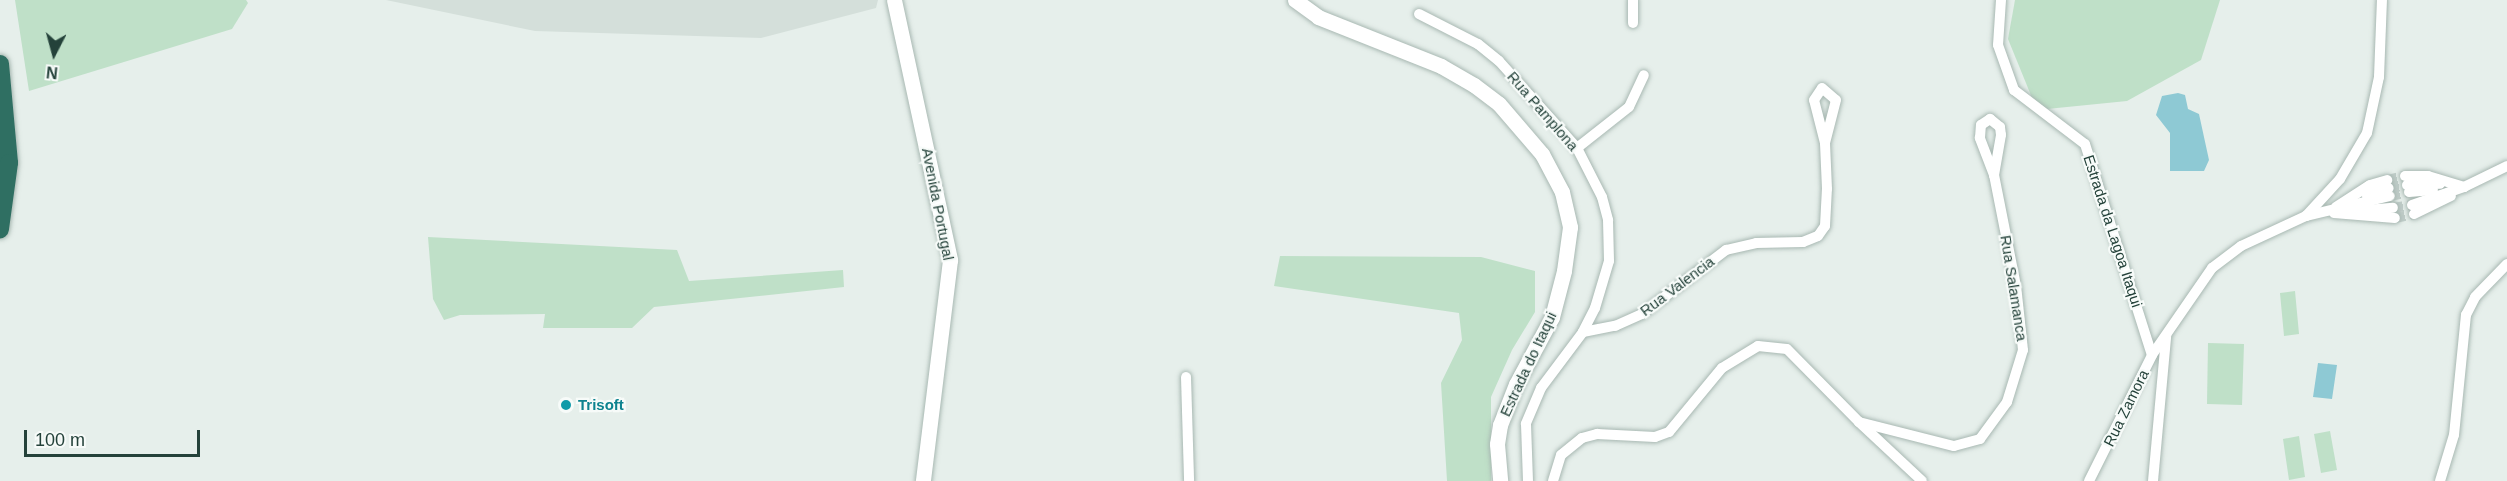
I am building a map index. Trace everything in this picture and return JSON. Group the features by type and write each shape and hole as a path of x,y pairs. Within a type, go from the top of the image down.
{"highway":[{"path":"0,64 9,163 0,229"}],"street":[{"name":"Avenida Portugal","path":"894,0 950,260 923,481"},
{"name":"Estrada do Itaqui","path":"1295,0 1318,17 1441,66 1474,85 1498,104 1542,154 1562,192 1570,226 1564,272 1552,317 1516,384 1500,425 1497,444 1500,481"},
{"path":"1633,0 1633,23"},
{"name":"Estrada da Lagoa Itaqui","path":"2001,0 1998,45 2014,90 2085,144 2152,355"},
{"path":"2306,216 2340,179 2367,133 2379,78 2382,0"},
{"name":"Rua Pamplona","path":"1419,14 1478,44 1499,62 1577,148 1602,197 1611,240 1604,283 1583,332 1558,362 1532,408 1525,452 1528,481"},
{"path":"1577,148 1629,107 1644,75"},
{"name":"Rua Valencia","path":"1583,332 1615,326 1642,314 1726,250 1755,243 1803,242 1818,236 1825,226 1825,143"},
{"path":"2413,209 2507,166"},
{"name":"Rua Salamanca","path":"1859,422 1954,446 1968,445 1990,429 2007,402 2023,350 2021,322 1994,175"},
{"path":"2428,176 2464,187 2407,184 2428,176"},
{"path":"2370,185 2388,188 2328,213 2370,185"},
{"path":"2306,216 2328,213 2394,213"},
{"name":"Rua Zamora","path":"2089,481 2152,355 2212,268 2241,246 2306,216"},
{"path":"2440,481 2454,435 2466,315 2475,297 2507,264"},
{"path":"2153,481 2166,337"},
{"path":"1553,481 1561,455 1582,438 1597,434 1655,437 1669,432 1722,368 1758,346 1787,349 1799,358 1859,422 1922,481"},
{"path":"1186,377 1189,481"}],"shaded area":[{"path":"386,0 878,0 876,8 761,38 535,31"}],"green space":[{"path":"15,0 246,0 248,3 232,29 29,91"},
{"path":"2015,0 2220,0 2201,60 2127,101 2037,110 2008,39"},
{"path":"428,237 677,250 689,281 843,270 844,287 654,307 632,328 543,328 545,314 460,315 444,320 433,299"},
{"path":"1280,256 1481,257 1535,271 1535,312 1512,350 1491,397 1491,481 1447,481 1441,383 1462,340 1459,313 1274,286"},
{"path":"2295,291 2299,334 2284,336 2280,293"},
{"path":"2208,343 2244,344 2242,405 2207,404"},
{"path":"2330,431 2337,470 2321,473 2314,434"},
{"path":"2299,436 2305,477 2289,480 2283,439"}],"water":[{"path":"2178,93 2185,95 2188,109 2199,114 2209,160 2204,171 2170,171 2170,133 2156,115 2162,96"},
{"path":"2318,363 2337,365 2332,399 2313,397"}],"tunnel":[{"path":"2387,180 2405,176"},
{"path":"2389,188 2407,185"},
{"path":"2390,196 2409,192"},
{"path":"2393,208 2412,205"},
{"path":"2395,218 2414,214"}],"place":[{"name":"Trisoft","path":"566,405"}]}
